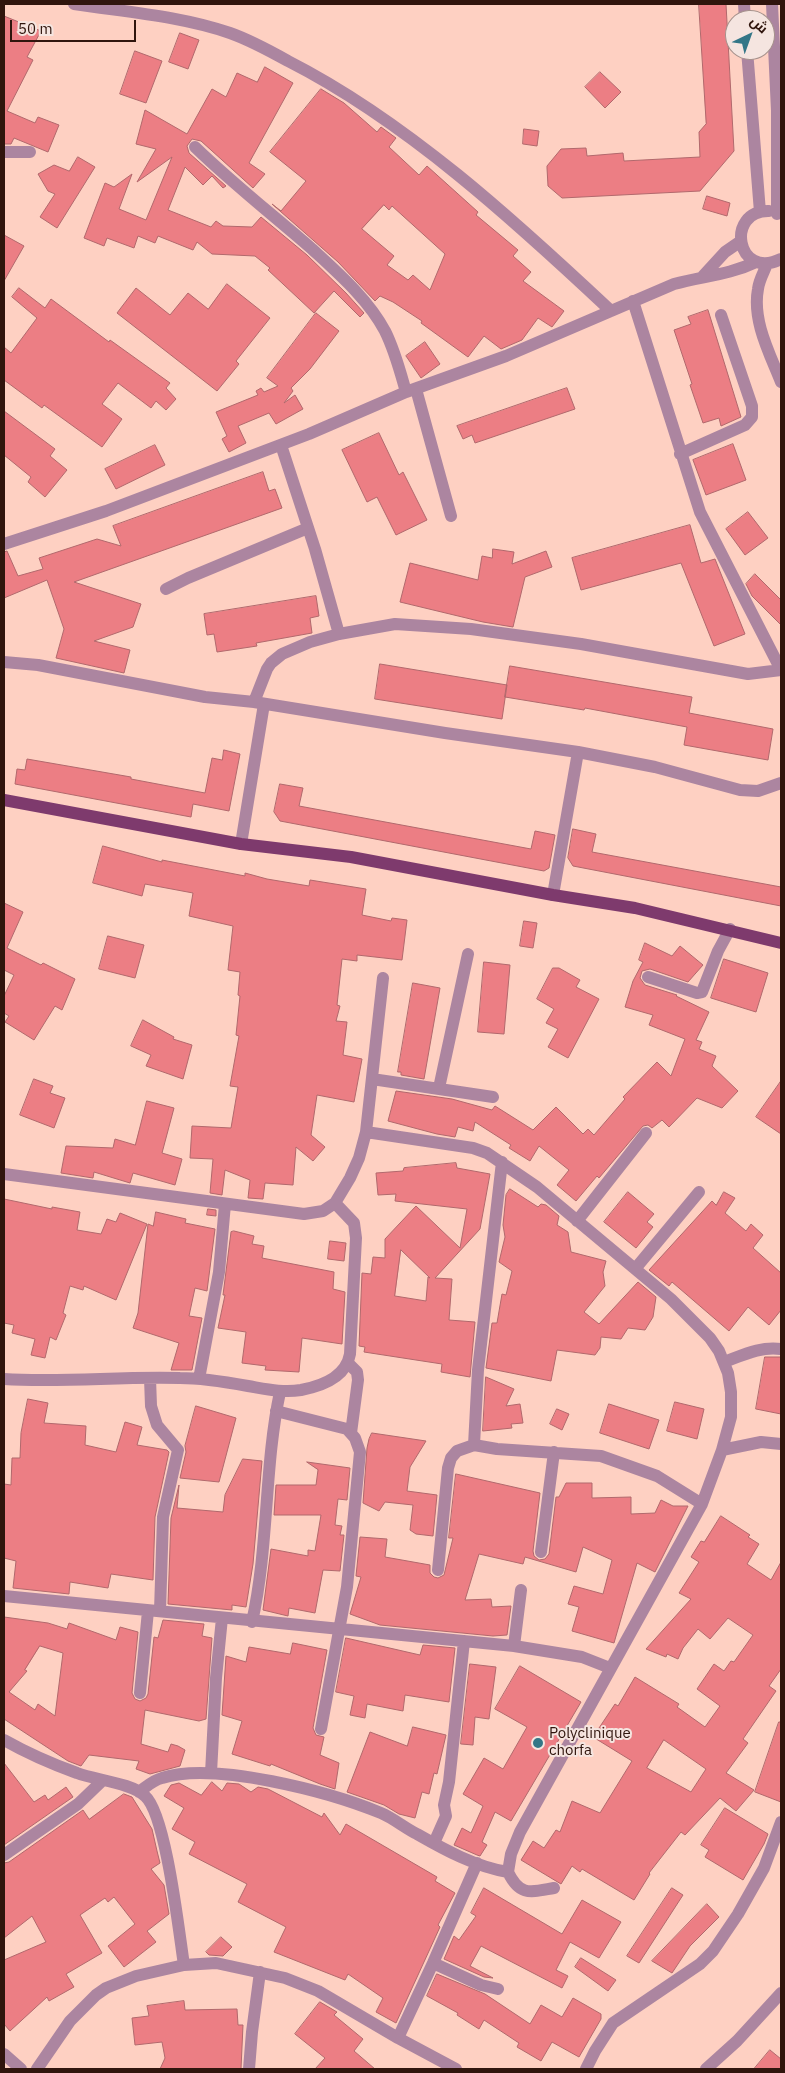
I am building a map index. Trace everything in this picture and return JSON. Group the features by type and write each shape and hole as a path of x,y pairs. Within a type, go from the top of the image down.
{"main road":[{"path":"5,803 241,844 352,857 552,895 635,908 730,929 781,943"}],"street":[{"path":"74,4 201,24 232,34 316,75 370,108 451,170 540,244 611,311"},
{"path":"761,263 746,254 741,241 742,229 746,221 760,212 766,211 779,215 772,4"},
{"path":"748,60 760,212"},
{"path":"195,147 330,266 354,290 373,313 384,331 411,391 451,516"},
{"path":"4,152 30,152"},
{"path":"702,276 725,252 741,241"},
{"path":"4,544 106,511 281,445 411,391 506,356 674,284 702,276 724,274 781,259"},
{"path":"761,263 757,309 760,323 781,382"},
{"path":"241,844 260,684 271,662 289,651 310,642 339,634 395,624 471,629 580,644 748,674 781,670 700,512 680,454 633,301"},
{"path":"680,454 738,429 745,425 752,417 752,406 721,315"},
{"path":"281,445 339,634"},
{"path":"166,589 308,528"},
{"path":"4,662 38,665 205,697 259,703 578,752 655,767 740,790 758,791 781,783"},
{"path":"552,895 578,752"},
{"path":"648,977 697,993 702,992 718,951 730,929"},
{"path":"439,1088 468,954"},
{"path":"4,1174 304,1214 323,1211 335,1203 350,1178 366,1132 383,978"},
{"path":"372,1079 493,1097"},
{"path":"366,1132 473,1148 502,1162 537,1187 671,1299 710,1338 724,1362 731,1392 731,1417 722,1450 702,1504 520,1832 511,1854 508,1872 512,1881 519,1888 527,1892 554,1888"},
{"path":"577,1221 646,1133"},
{"path":"474,1445 478,1370 502,1162"},
{"path":"635,1268 699,1192"},
{"path":"4,1379 30,1381 150,1378 199,1379 280,1392 320,1385 339,1374 348,1363 356,1238 354,1223 335,1203"},
{"path":"199,1379 219,1272 225,1204"},
{"path":"724,1362 756,1350 771,1348 781,1350"},
{"path":"348,1363 357,1372 358,1380 351,1433"},
{"path":"140,1693 154,1611 163,1517 178,1450 156,1424 151,1406 150,1378"},
{"path":"252,1622 259,1592 276,1411 280,1392"},
{"path":"276,1411 329,1426 344,1428 355,1438 360,1452 347,1587 321,1729"},
{"path":"722,1450 761,1442 781,1444"},
{"path":"438,1570 448,1468 451,1458 457,1452 474,1445 497,1449 601,1456 657,1476 702,1504"},
{"path":"541,1552 554,1452"},
{"path":"514,1646 521,1590"},
{"path":"4,1596 252,1622 514,1646 582,1657 610,1668"},
{"path":"211,1773 216,1678 222,1618"},
{"path":"434,1843 446,1816 444,1804 449,1782 464,1641"},
{"path":"4,1740 57,1765 102,1781 120,1784 145,1795 153,1807 170,1869 184,1965"},
{"path":"139,1792 160,1778 175,1775 211,1773 272,1781 327,1795 382,1813 434,1843 491,1869 508,1872"},
{"path":"4,1855 78,1804 102,1781"},
{"path":"586,2069 613,2023 686,1974 714,1951 764,1868 781,1822"},
{"path":"398,2038 477,1863"},
{"path":"37,2069 70,2021 96,1994 106,1988 126,1979 184,1965 216,1963 285,1978 318,1991 398,2038 456,2069"},
{"path":"433,1963 481,1985 498,1989"},
{"path":"248,2069 260,1972"},
{"path":"706,2069 737,2041 781,1993"},
{"path":"4,2054 22,2069"}],"building":[{"path":"699,4 726,4 725,60 729,60 734,151 700,191 562,198 548,186 547,166 561,149 586,148 587,156 623,153 624,161 700,157 699,132 706,124"},
{"path":"4,16 41,31 27,57 33,60 7,111 35,123 38,117 59,125 48,152 14,138 11,144 4,144"},
{"path":"180,33 199,40 188,69 169,62"},
{"path":"135,51 162,61 146,103 120,94"},
{"path":"265,67 293,83 249,163 265,174 253,188 201,141 192,139 187,146 189,153 226,186 223,188 212,176 203,185 185,167 168,210 211,227 216,221 223,226 252,227 261,217 307,255 346,293 364,313 360,317 334,291 314,313 268,270 270,268 255,256 212,254 197,242 193,250 158,236 155,243 138,236 134,248 107,238 104,246 84,238 105,183 114,187 132,174 119,209 146,220 172,157 137,182 156,149 136,144 145,110 187,134 212,89 226,97 237,73 257,82"},
{"path":"600,72 621,92 605,108 585,87"},
{"path":"321,89 344,103 377,132 381,127 396,138 389,147 419,175 427,166 478,212 476,215 518,250 513,256 531,272 523,281 564,311 552,327 538,318 522,340 501,349 484,336 468,357 421,323 422,321 393,302 380,296 375,301 338,262 272,204 281,211 306,181 270,152","holes":["384,205 389,210 392,206 445,254 430,290 413,275 408,280 387,265 394,256 362,229"]},
{"path":"524,129 539,131 537,146 523,144"},
{"path":"78,157 95,167 57,228 40,217 55,194 48,191 38,174 54,165 69,171"},
{"path":"707,196 730,203 727,216 703,209"},
{"path":"4,235 24,246 4,281"},
{"path":"227,284 270,318 236,361 239,364 217,391 117,313 136,288 170,315 188,293 208,309"},
{"path":"19,288 45,308 51,299 109,342 110,340 170,383 166,388 176,399 166,410 156,401 151,408 118,383 102,404 122,419 102,447 44,405 42,408 4,380 4,347 11,353 37,318 12,297"},
{"path":"708,310 741,417 721,426 719,418 703,423 674,330 691,324 688,317"},
{"path":"316,313 339,331 310,369 291,388 293,391 284,403 295,395 303,409 276,424 269,413 238,426 246,443 229,452 222,439 227,436 216,412 258,395 256,391 261,388 264,392 278,386 267,378"},
{"path":"425,342 440,364 421,378 406,356"},
{"path":"567,388 575,409 475,443 472,435 463,439 457,426"},
{"path":"4,411 55,449 50,456 67,470 45,497 28,482 31,477 4,455"},
{"path":"379,433 399,475 403,472 427,520 396,535 377,497 367,502 342,450"},
{"path":"733,444 746,480 706,495 693,460"},
{"path":"155,445 165,465 116,489 105,469"},
{"path":"263,472 269,491 275,489 282,508 74,582 141,604 133,627 94,641 130,650 124,673 56,658 64,629 47,580 4,598 4,552 7,551 18,576 43,569 39,558 97,539 121,546 113,526"},
{"path":"748,512 768,538 745,555 726,529"},
{"path":"690,525 701,563 715,559 745,634 714,646 681,563 581,590 572,558"},
{"path":"493,549 514,552 512,564 546,551 552,567 525,577 513,627 483,622 400,602 410,563 478,580 482,556 492,558"},
{"path":"755,574 781,600 781,625 752,596 746,584"},
{"path":"316,596 319,616 310,618 312,633 256,643 257,646 217,652 214,634 207,635 204,614"},
{"path":"380,664 507,685 502,719 375,699"},
{"path":"510,666 692,697 689,713 773,729 768,760 684,745 687,727 585,708 584,710 505,697"},
{"path":"224,750 240,754 229,811 193,804 191,817 15,784 17,769 25,770 27,759 131,777 131,779 205,793 212,758 222,760"},
{"path":"280,784 303,788 299,806 531,849 535,831 555,835 549,868 544,871 280,821 274,812"},
{"path":"573,829 596,834 592,852 781,887 781,906 573,866 568,858"},
{"path":"103,846 162,862 162,860 245,876 245,873 267,879 309,886 310,880 366,889 362,915 391,921 392,918 407,920 402,960 357,955 357,961 342,959 337,1005 340,1006 336,1021 347,1022 343,1055 362,1059 354,1102 317,1095 311,1135 325,1147 313,1161 296,1147 293,1185 265,1183 263,1199 248,1198 250,1180 225,1170 222,1195 210,1193 213,1159 190,1158 192,1126 231,1128 238,1087 230,1086 239,1036 236,1035 240,996 238,995 240,972 228,970 233,926 189,916 193,893 145,884 142,896 93,883"},
{"path":"4,903 23,912 7,948 75,979 62,1010 55,1006 34,1040 5,1022 9,1016 4,1013 4,996 14,975 4,970"},
{"path":"524,921 537,923 533,948 520,946"},
{"path":"108,936 144,945 135,978 99,969"},
{"path":"645,943 672,956 680,946 703,965 688,982 650,969 642,971 640,978 645,985 677,995 709,1012 696,1040 702,1042 699,1049 716,1056 712,1066 738,1091 722,1108 697,1098 669,1127 662,1120 652,1128 648,1125 643,1126 599,1178 597,1176 576,1201 557,1185 569,1170 539,1146 530,1161 509,1148 511,1145 475,1122 473,1131 458,1127 455,1137 388,1121 396,1091 452,1099 492,1110 495,1106 533,1130 556,1107 583,1134 588,1129 594,1135 625,1099 623,1097 657,1062 671,1076 685,1039 649,1025 653,1015 625,1007 633,981 643,962 639,960"},
{"path":"724,959 768,973 756,1012 711,998"},
{"path":"484,962 510,965 504,1034 478,1032"},
{"path":"553,968 559,968 580,980 576,987 599,999 568,1058 548,1047 558,1029 546,1023 554,1009 537,999"},
{"path":"413,983 440,988 424,1079 401,1075 401,1072 398,1072"},
{"path":"143,1020 174,1037 173,1039 192,1045 183,1079 146,1066 151,1055 131,1046"},
{"path":"34,1079 53,1086 50,1093 65,1098 54,1128 20,1115"},
{"path":"781,1081 781,1134 756,1117"},
{"path":"147,1101 174,1108 162,1153 182,1159 175,1185 133,1173 130,1183 94,1172 93,1178 61,1173 66,1146 113,1148 115,1139 135,1145"},
{"path":"456,1163 457,1168 490,1174 480,1229 435,1278 452,1279 449,1320 475,1322 470,1377 441,1372 442,1364 364,1352 365,1347 359,1346 362,1273 371,1274 373,1257 385,1258 385,1239 416,1206 460,1248 467,1209 395,1201 396,1194 378,1195 376,1173 403,1171 404,1168","holes":["401,1250 430,1278 428,1277 426,1301 395,1296"]},
{"path":"510,1189 538,1207 541,1204 546,1205 559,1216 557,1225 568,1232 571,1252 606,1261 603,1272 605,1286 584,1312 599,1324 638,1282 656,1297 653,1317 645,1330 628,1328 621,1339 601,1337 600,1348 595,1355 557,1350 551,1381 486,1368 492,1323 497,1323 502,1294 506,1295 512,1271 499,1262 505,1237 503,1225 506,1195"},
{"path":"628,1192 654,1214 647,1222 653,1227 636,1248 604,1222"},
{"path":"724,1192 735,1198 725,1213 746,1231 751,1224 763,1235 753,1248 781,1273 781,1310 769,1325 748,1307 729,1331 672,1282 669,1286 649,1270 712,1201 716,1205"},
{"path":"4,1199 52,1209 52,1207 80,1212 77,1230 101,1234 107,1219 116,1222 120,1213 147,1224 116,1300 84,1286 83,1290 70,1286 63,1313 66,1315 56,1340 50,1337 45,1358 31,1355 35,1339 12,1333 14,1325 4,1323"},
{"path":"208,1209 216,1210 216,1216 207,1215"},
{"path":"156,1212 186,1219 185,1223 215,1229 207,1291 195,1288 189,1316 202,1318 192,1370 171,1370 179,1343 133,1328 138,1313 148,1224 153,1226"},
{"path":"231,1232 254,1236 252,1244 264,1246 262,1258 334,1272 333,1289 345,1292 342,1344 302,1338 299,1372 265,1370 266,1366 242,1363 246,1332 218,1328 225,1295 223,1295"},
{"path":"330,1241 346,1243 344,1261 328,1259"},
{"path":"765,1357 781,1357 781,1414 756,1409"},
{"path":"486,1377 514,1389 506,1406 520,1404 523,1423 511,1424 512,1428 483,1431"},
{"path":"28,1399 48,1403 44,1423 86,1426 85,1445 116,1452 125,1422 142,1427 137,1445 167,1450 169,1452 155,1517 153,1580 111,1574 108,1588 70,1582 69,1594 13,1588 16,1561 4,1558 4,1484 11,1485 12,1458 20,1458 21,1433"},
{"path":"675,1402 704,1409 697,1439 667,1431"},
{"path":"609,1404 659,1420 649,1449 600,1433"},
{"path":"196,1406 236,1418 219,1482 180,1478 186,1452 185,1446"},
{"path":"557,1409 569,1414 562,1430 550,1424"},
{"path":"372,1433 426,1441 410,1467 407,1491 437,1495 433,1536 416,1534 410,1530 413,1505 385,1502 379,1511 363,1503 367,1448"},
{"path":"243,1459 262,1461 253,1564 246,1607 232,1605 232,1610 168,1604 171,1518 179,1485 177,1508 223,1512 225,1495"},
{"path":"307,1462 350,1468 347,1500 338,1499 335,1525 342,1526 340,1535 344,1535 340,1571 323,1570 315,1613 289,1608 288,1616 263,1610 271,1549 308,1556 308,1550 315,1551 321,1515 274,1515 276,1485 316,1485 318,1470"},
{"path":"456,1474 540,1493 533,1551 534,1556 539,1560 545,1559 549,1554 556,1497 559,1497 566,1483 592,1483 592,1498 631,1497 631,1514 655,1513 661,1500 673,1506 688,1506 655,1572 637,1563 614,1643 572,1631 579,1607 568,1604 574,1586 603,1594 612,1560 583,1547 576,1572 525,1557 523,1564 479,1554 465,1600 491,1599 492,1607 511,1606 507,1635 493,1636 380,1625 350,1614 361,1577 356,1576 360,1537 387,1539 385,1557 430,1565 430,1573 434,1577 438,1578 444,1575 453,1538 449,1538"},
{"path":"721,1516 750,1535 748,1537 759,1544 747,1564 771,1580 781,1562 781,1669 769,1686 776,1691 743,1739 748,1743 726,1773 754,1790 736,1811 720,1798 685,1835 681,1832 649,1873 634,1900 582,1869 580,1872 572,1866 561,1884 521,1860 533,1841 544,1848 556,1830 560,1832 572,1801 600,1813 632,1761 593,1737 615,1704 618,1706 635,1677 679,1704 677,1707 705,1727 720,1706 697,1689 714,1664 724,1671 731,1661 734,1662 753,1635 728,1618 710,1639 698,1629 683,1648 678,1659 667,1654 666,1657 646,1649 691,1599 679,1593 699,1562 691,1557 701,1541 704,1542","holes":["664,1740 706,1769 691,1792 647,1768"]},
{"path":"4,1617 48,1623 67,1629 69,1623 116,1640 120,1627 138,1632 132,1693 135,1699 140,1701 146,1698 148,1694 154,1637 158,1638 163,1620 204,1624 202,1636 212,1638 206,1719 199,1721 145,1710 141,1744 168,1752 171,1744 178,1746 185,1750 180,1766 150,1774 136,1769 139,1761 89,1755 81,1766 68,1761 4,1719","holes":["40,1646 63,1653 55,1716 38,1704 35,1710 9,1692 27,1671 25,1670"]},
{"path":"346,1638 420,1655 423,1645 455,1648 449,1702 405,1695 403,1711 367,1704 365,1718 350,1715 354,1696 336,1692"},
{"path":"293,1643 327,1650 313,1728 316,1735 324,1737 320,1755 339,1763 335,1789 271,1764 270,1766 232,1754 242,1721 222,1715 226,1656 246,1662 249,1647 290,1654"},
{"path":"470,1664 496,1667 489,1719 475,1717 473,1745 461,1744"},
{"name":"Polyclinique chorfa","path":"520,1666 581,1702 511,1821 495,1812 482,1842 487,1845 480,1856 454,1845 462,1828 471,1833 483,1806 463,1794 484,1758 503,1769 527,1727 495,1709"},
{"path":"779,1722 781,1722 781,1802 755,1792"},
{"path":"413,1727 446,1735 437,1774 434,1773 429,1794 422,1792 415,1818 399,1814 384,1805 347,1792 370,1732 407,1746"},
{"path":"4,1763 34,1802 45,1795 48,1800 66,1787 73,1797 4,1845"},
{"path":"212,1782 222,1791 227,1783 239,1784 251,1792 258,1787 268,1789 322,1817 324,1813 340,1835 346,1824 437,1877 435,1881 455,1893 438,1925 440,1927 396,2023 376,2012 383,1998 348,1974 345,1980 274,1952 286,1927 238,1902 247,1884 189,1854 195,1842 172,1829 184,1808 164,1796 171,1785 179,1783 201,1795"},
{"path":"124,1794 132,1797 152,1829 160,1863 151,1869 164,1885 169,1914 147,1931 156,1942 124,1967 108,1946 135,1924 114,1897 108,1902 105,1898 80,1915 102,1953 66,1974 74,1987 49,2001 47,1997 10,2031 4,2024 4,1960 46,1942 32,1916 4,1938 4,1863 9,1862 83,1810 89,1819"},
{"path":"725,1808 768,1834 743,1880 705,1857 709,1850 701,1845"},
{"path":"484,1888 562,1934 582,1900 621,1922 599,1958 570,1942 556,1970 568,1976 562,1988 481,1946 470,1966 493,1978 484,1977 444,1959 454,1936 459,1940 476,1916 471,1913"},
{"path":"672,1888 683,1895 639,1963 627,1956"},
{"path":"707,1904 719,1917 690,1946 672,1973 652,1961"},
{"path":"221,1937 232,1947 223,1956 209,1955 206,1952"},
{"path":"581,1958 616,1980 608,1991 575,1967"},
{"path":"437,1974 485,1994 530,2024 541,2005 562,2017 573,1998 601,2014 601,2019 579,2057 552,2042 541,2061 517,2047 519,2043 484,2020 479,2029 457,2015 458,2013 427,1996"},
{"path":"184,2001 185,2010 237,2009 238,2025 243,2025 241,2069 160,2069 165,2058 162,2042 135,2045 132,2018 149,2016 147,2006"},
{"path":"320,2002 337,2012 334,2015 363,2039 354,2051 375,2069 315,2069 325,2058 295,2034"},
{"path":"770,2050 781,2059 781,2069 754,2069"}],"place":[{"name":"Polyclinique chorfa","path":"538,1743"}]}
